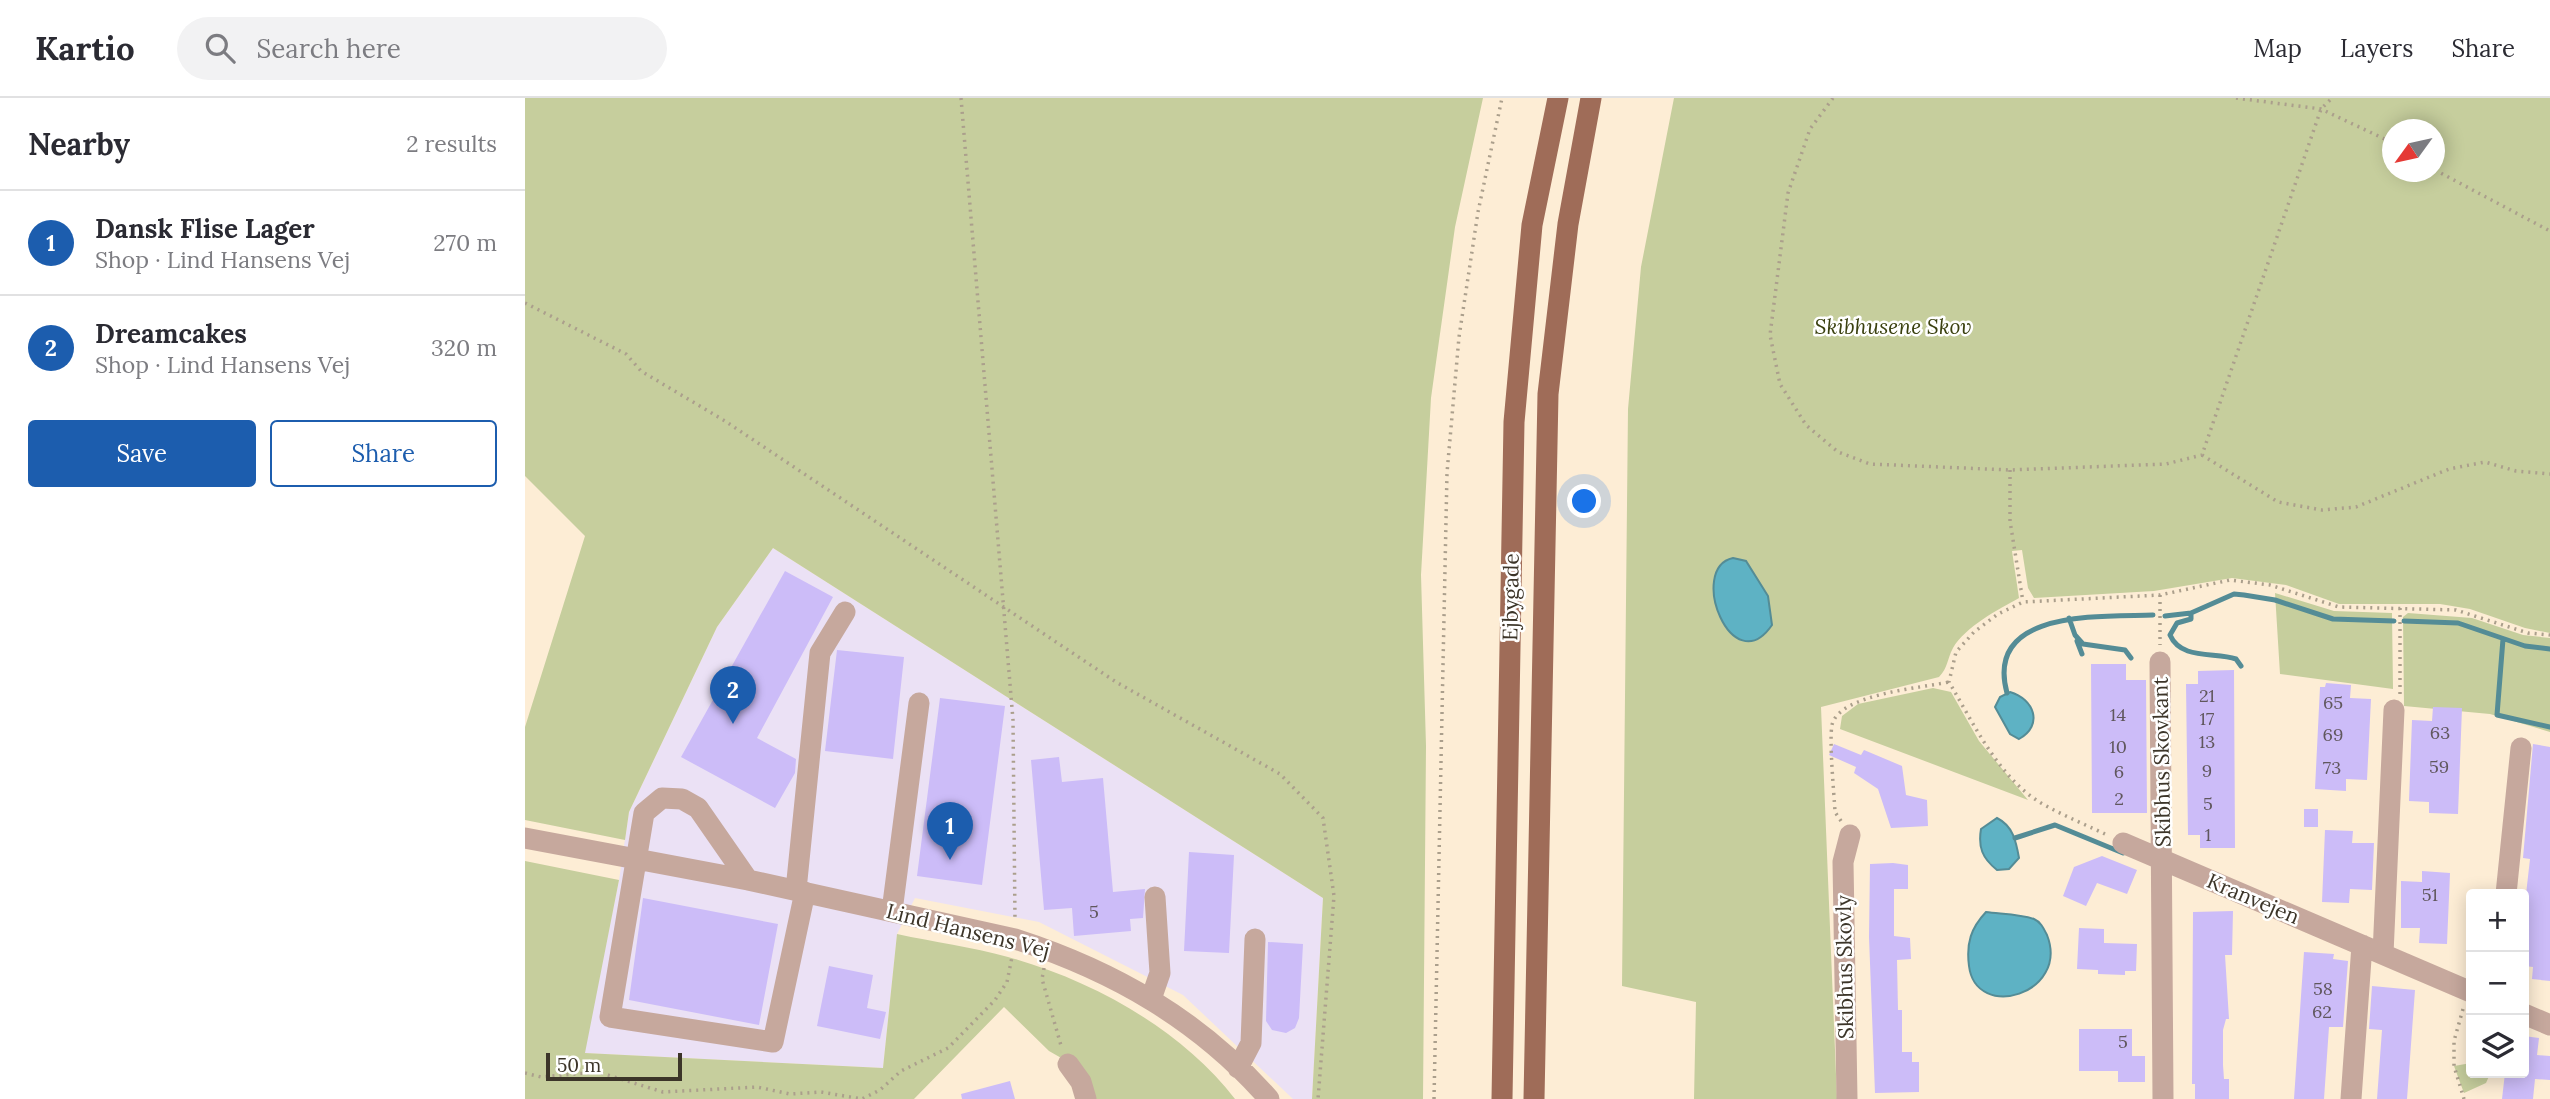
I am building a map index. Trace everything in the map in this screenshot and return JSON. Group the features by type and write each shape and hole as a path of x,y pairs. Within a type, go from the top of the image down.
{"main road":[{"name":"Ejbygade","path":"1502,1099 1514,422 1532,225 1558,98"},
{"name":"Ejbygade","path":"1534,1099 1548,394 1569,224 1591,98"}],"street":[{"path":"748,880 698,808 682,799 662,798 645,813 610,1017 773,1042 801,891 820,653 845,612"},
{"name":"Skibhus Skovkant","path":"2160,662 2163,862"},
{"path":"892,911 919,702"},
{"path":"2383,954 2394,709"},
{"path":"2506,889 2521,748"},
{"name":"Skibhus Skovly","path":"1847,1099 1843,862 1850,835"},
{"name":"Lind Hansens Vej","path":"525,838 801,891 1015,939 1047,949 1113,976 1180,1017 1269,1099"},
{"name":"Kranvejen","path":"2123,843 2466,989"},
{"path":"2163,862 2163,1099"},
{"path":"1151,999 1160,973 1155,897"},
{"path":"1238,1068 1251,1043 1255,939"},
{"path":"2351,1099 2361,945"},
{"path":"2526,1015 2550,1025"},
{"path":"1068,1063 1081,1082 1086,1099"}],"path":[{"path":"525,1073 541,1077 598,1072 663,1091 757,1087 790,1094 821,1092 862,1099 880,1090 901,1071 948,1048 995,1000 1007,982 1015,939 1013,720 961,98"},
{"path":"1434,1099 1447,473 1458,337 1478,212 1502,98"},
{"path":"1833,98 1810,129 1789,193 1770,335 1780,384 1806,425 1838,452 1870,464 2010,470 2166,464 2202,455 2278,502 2322,510 2356,507 2448,469 2485,462 2516,471 2550,474"},
{"path":"2235,98 2321,109 2382,138"},
{"path":"2202,455 2321,109 2332,98"},
{"path":"2445,176 2550,231"},
{"path":"525,303 626,354 641,371 725,421 1116,682 1280,774 1323,818 1334,896 1318,1099"},
{"path":"2010,470 2010,521 2024,602"},
{"path":"2160,595 2160,662"},
{"path":"2394,709 2400,697 2400,608"},
{"path":"1850,835 1835,812 1832,725 1840,712 1853,702 1949,682"},
{"path":"1047,949 1042,979 1053,1026 1068,1063"},
{"path":"2464,1099 2454,1066 2454,1041 2466,1004"}],"shaded area":[{"path":"773,548 1323,898 1312,1099 1293,1099 1183,995 1039,922 915,898 897,934 883,1068 584,1053 619,880 629,812 717,627"}],"green space":[{"path":"525,98 1483,98 1455,227 1431,398 1421,575 1426,746 1423,1099 1312,1099 1323,898 773,548 717,627 629,812 625,840 525,820 525,727 585,536 525,476"},
{"name":"Skibhusene Skov","path":"1674,98 2550,98 2550,633 2525,628 2470,609 2440,604 2339,604 2286,585 2232,578 2154,591 2034,598 2028,588 2022,550 2012,551 2019,598 1983,619 1958,640 1939,677 1821,707 1837,1099 1694,1099 1696,1002 1622,986 1628,409 1641,267"},
{"path":"2275,593 2334,611 2392,613 2393,689 2280,674"},
{"path":"2408,613 2472,618 2523,635 2550,638 2550,732 2490,714 2404,706 2403,617"},
{"path":"1933,688 1951,692 1979,741 2028,800 1840,729 1842,716 1858,704"},
{"path":"525,861 619,880 585,1053 883,1068 897,934 1008,957 1071,979 1103,994 1162,1029 1213,1074 1235,1099 1093,1099 1084,1071 1049,1051 1004,1007 914,1099 525,1099"},
{"path":"2466,1064 2466,1078 2488,1078 2486,1083 2464,1093 2454,1066"}],"water":[{"path":"1733,558 1746,561 1768,596 1772,625 1757,639 1743,640 1730,632 1720,617 1714,581 1720,566"},
{"path":"2010,692 2025,700 2033,713 2032,727 2019,739 2010,734 1995,707 2000,697"},
{"path":"1997,818 2010,830 2017,846 2019,858 2009,869 1997,870 1988,861 1981,847 1981,829"},
{"path":"1986,912 2034,919 2047,935 2051,956 2045,973 2034,986 2019,994 2003,996 1987,993 1975,983 1969,966 1969,943 1973,930"}],"building":[{"path":"785,571 833,597 757,738 796,759 795,773 775,808 681,757"},
{"path":"837,650 904,657 893,759 825,751"},
{"path":"2091,664 2126,664 2126,680 2146,680 2147,813 2092,813"},
{"path":"2234,670 2235,848 2200,848 2200,835 2188,835 2186,684 2198,684 2198,671"},
{"path":"2326,683 2351,685 2350,698 2371,699 2367,780 2346,779 2346,791 2315,789 2320,687 2325,687"},
{"path":"940,698 1005,706 982,885 917,876"},
{"path":"2433,707 2462,708 2458,814 2429,813 2429,802 2409,801 2412,720 2432,721"},
{"path":"1834,744 1861,755 1864,750 1902,766 1906,795 1927,800 1928,826 1891,828 1878,789 1854,773 1856,767 1829,755"},
{"path":"2533,744 2550,747 2550,981 2532,979 2533,967 2529,967 2529,889 2527,889 2530,859 2523,858"},
{"path":"1059,757 1062,782 1103,778 1113,892 1145,889 1143,918 1130,919 1131,931 1074,936 1072,908 1044,910 1031,760"},
{"path":"2304,809 2318,809 2318,827 2304,827"},
{"path":"2325,830 2353,831 2352,843 2374,843 2372,890 2350,889 2349,903 2322,902"},
{"path":"1189,852 1234,855 1229,953 1184,951"},
{"path":"2102,856 2137,870 2127,894 2097,883 2086,906 2063,896 2074,867"},
{"path":"1870,864 1908,865 1908,889 1894,889 1894,936 1910,938 1911,959 1897,960 1898,1010 1902,1010 1902,1052 1912,1052 1912,1062 1919,1062 1919,1092 1875,1093 1869,937"},
{"path":"2422,871 2450,873 2447,944 2419,943 2420,928 2401,928 2401,881 2422,882"},
{"path":"643,898 778,924 759,1025 629,1000"},
{"path":"2233,911 2232,955 2225,955 2229,1019 2226,1019 2223,1030 2224,1079 2229,1079 2229,1099 2195,1099 2195,1084 2192,1084 2193,912"},
{"path":"2079,928 2104,929 2104,943 2137,944 2136,971 2125,971 2125,975 2098,974 2098,970 2077,969"},
{"path":"1268,942 1303,944 1299,1018 1295,1028 1286,1033 1272,1030 1266,1021"},
{"path":"2304,952 2334,954 2333,959 2348,961 2343,1027 2329,1027 2324,1099 2294,1099"},
{"path":"829,966 873,975 867,1008 886,1012 880,1039 817,1026"},
{"path":"2372,986 2415,990 2407,1099 2377,1099 2382,1030 2369,1029"},
{"path":"2079,1029 2132,1029 2132,1056 2145,1056 2145,1082 2118,1082 2118,1071 2079,1071"},
{"path":"2529,1037 2539,1038 2537,1055 2550,1056 2550,1080 2535,1079 2533,1099 2502,1099 2504,1078 2529,1078"},
{"path":"1010,1081 1015,1099 962,1099 961,1094"}],"waterway":[{"path":"2165,616 2191,613 2234,594 2275,600 2333,619 2394,621"},
{"path":"2191,613 2191,619 2177,623 2170,635 2175,643 2190,652 2236,659 2241,666"},
{"path":"2007,693 2004,666 2013,646 2029,632 2051,623 2077,618 2153,615"},
{"path":"2069,618 2075,635 2083,644 2125,650 2131,658"},
{"path":"2404,621 2458,623 2525,646 2550,649"},
{"path":"2503,639 2497,715 2550,727"},
{"path":"2077,641 2082,654"},
{"path":"2015,838 2055,825 2123,853"}],"place":[{"name":"Dreamcakes","path":"733,724"},
{"name":"Dansk Flise Lager","path":"950,860"}]}
